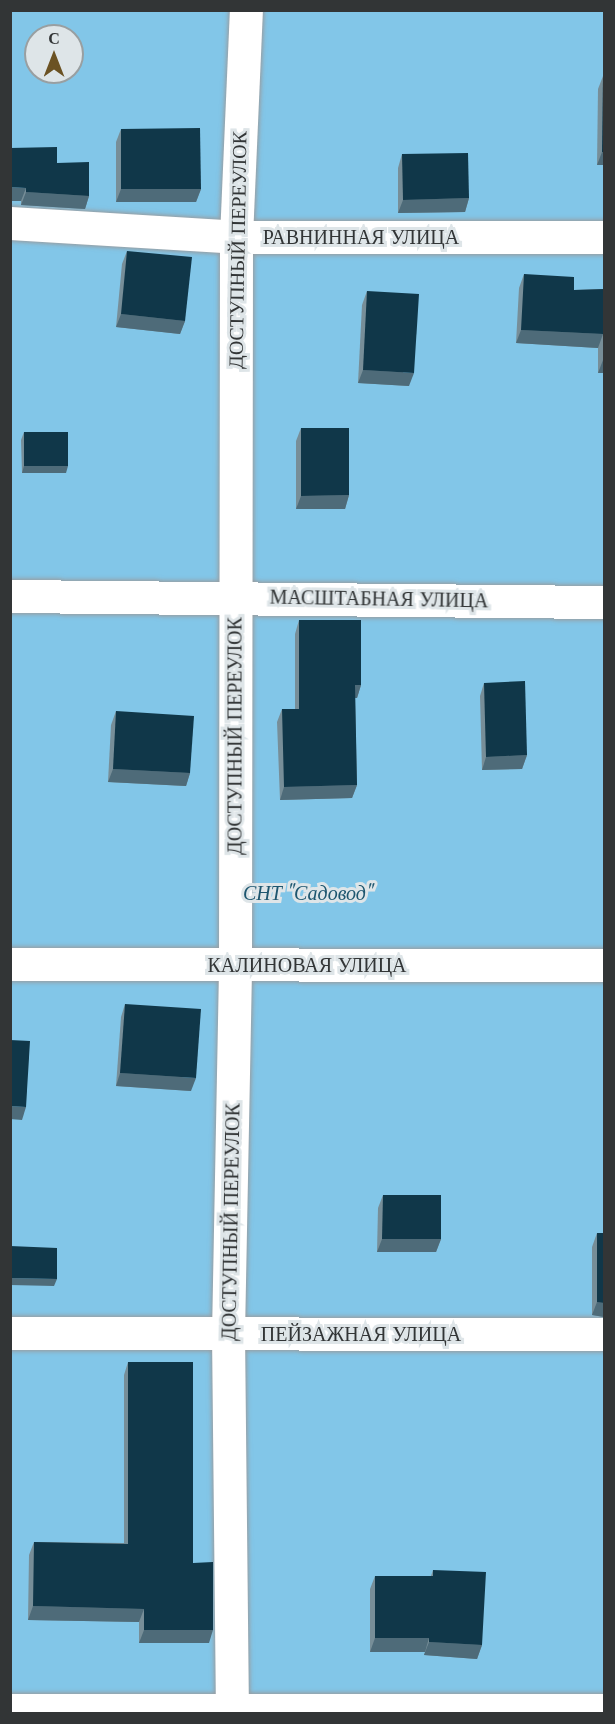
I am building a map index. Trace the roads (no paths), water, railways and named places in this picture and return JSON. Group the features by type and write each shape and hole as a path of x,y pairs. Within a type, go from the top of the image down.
{"lane":[{"name":"ДОСТУПНЫЙ ПЕРЕУЛОК","path":"232,1712 228,1334 235,965 236,237 246,10"},
{"name":"РАВНИННАЯ УЛИЦА","path":"10,224 236,237 604,237"},
{"name":"МАСШТАБНАЯ УЛИЦА","path":"10,596 604,602"},
{"name":"КАЛИНОВАЯ УЛИЦА","path":"10,964 604,965"},
{"name":"ПЕЙЗАЖНАЯ УЛИЦА","path":"10,1333 604,1334"},
{"path":"10,1710 232,1712 604,1710"}],"park label":[{"name":"СНТ \"Садовод\"","path":"308,893"}]}
